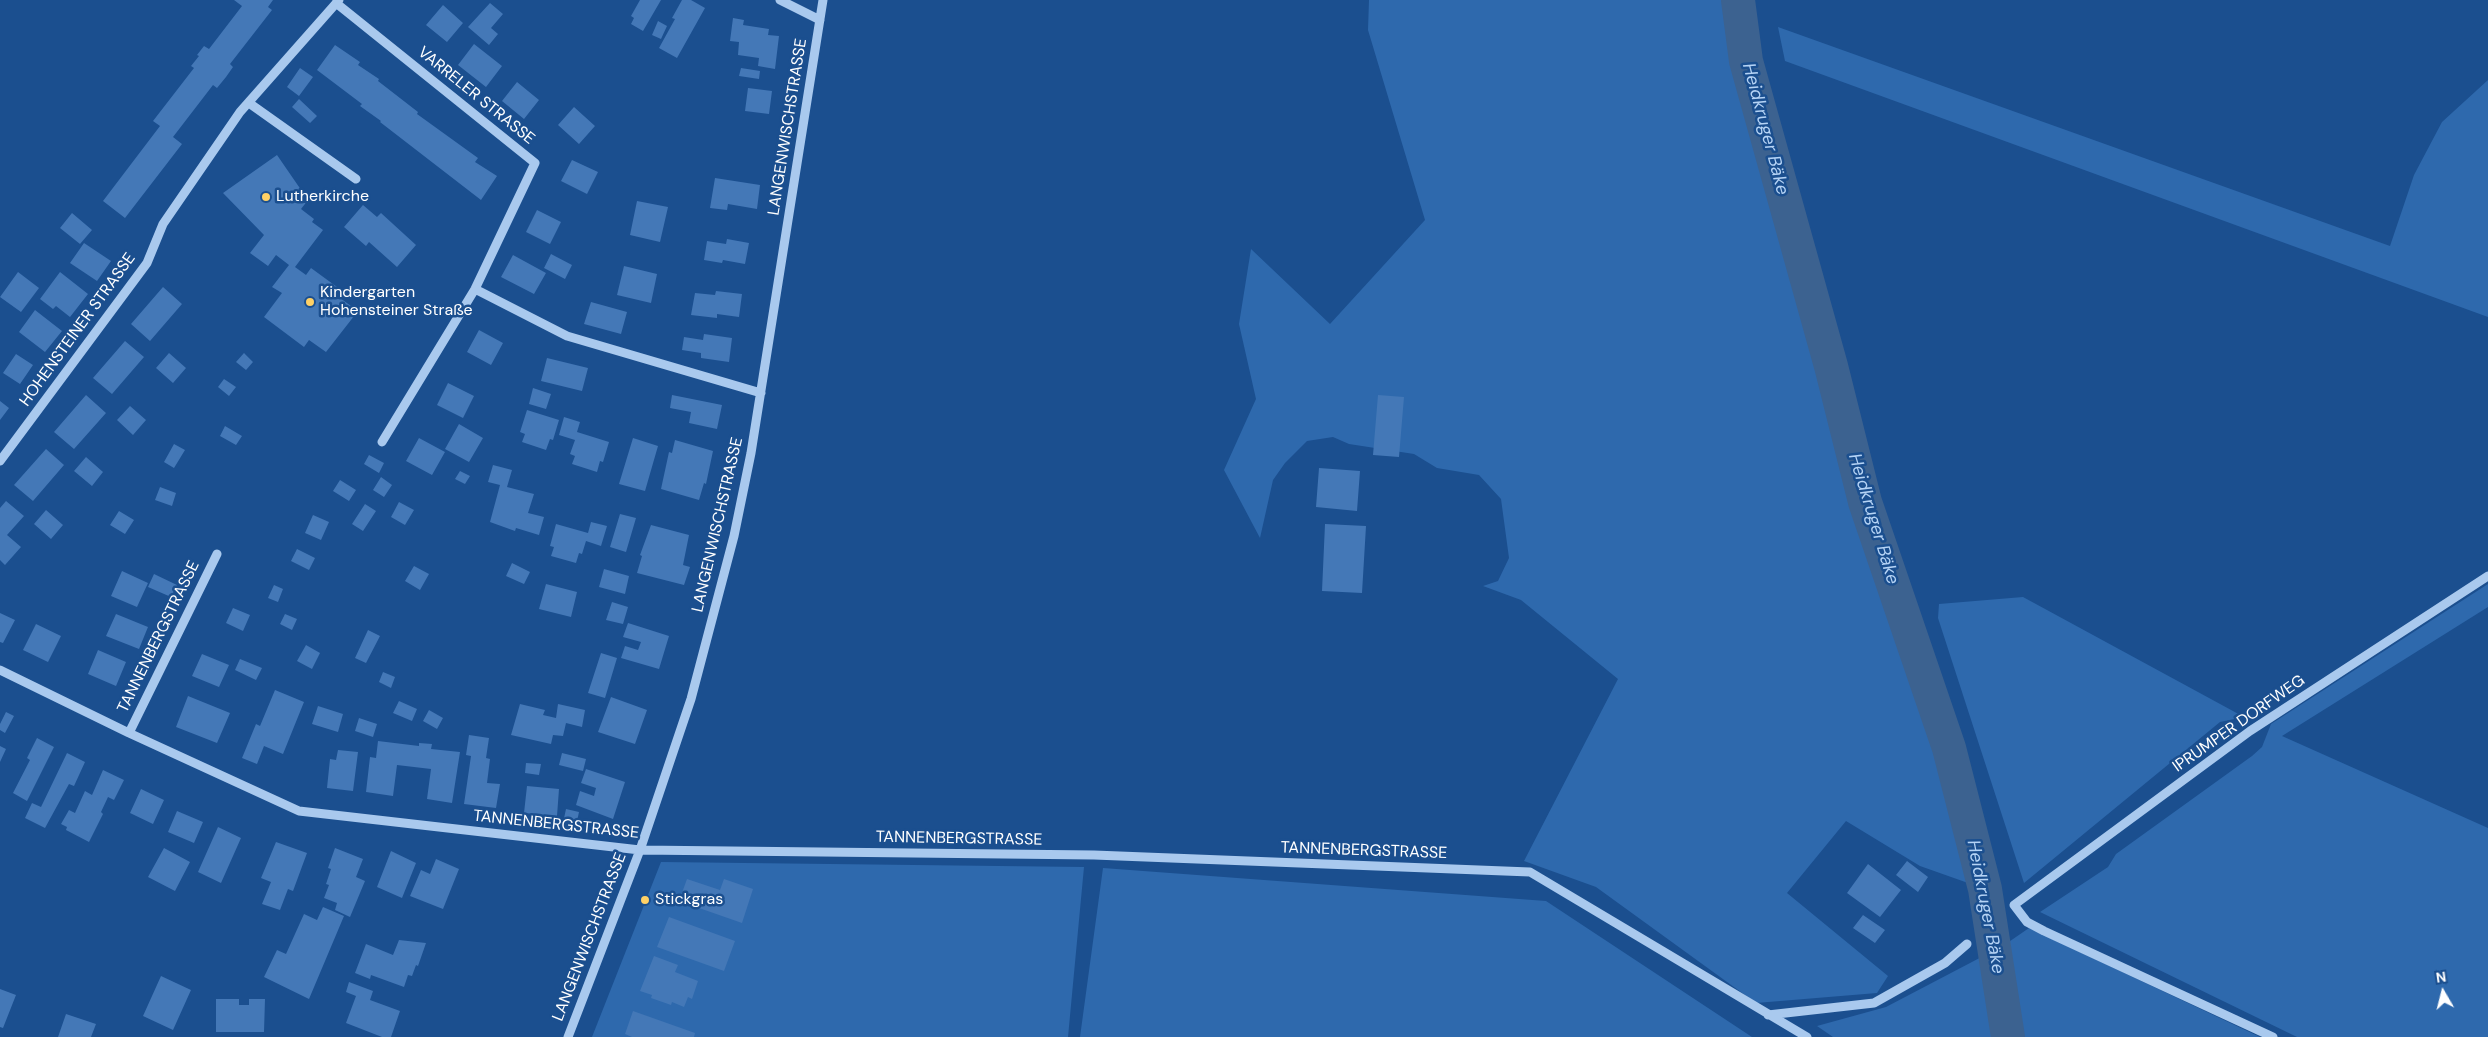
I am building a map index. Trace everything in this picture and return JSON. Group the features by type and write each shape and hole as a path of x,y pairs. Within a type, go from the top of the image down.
{"street":[{"path":"780,0 820,20"},
{"name":"LANGENWISCHSTRASSE","path":"568,1037 640,850 691,699 732,546 761,393 823,0"},
{"name":"HOHENSTEINER STRASSE","path":"0,461 147,263 163,224 249,102 338,2"},
{"name":"VARRELER STRASSE","path":"338,2 535,164 474,289 382,442"},
{"path":"249,102 356,179"},
{"path":"474,289 567,336 761,393"},
{"name":"TANNENBERGSTRASSE","path":"129,734 217,554"},
{"name":"IPRUMPER DORFWEG","path":"2273,1037 2044,931 2027,922 2014,905 2250,731 2488,576"},
{"name":"TANNENBERGSTRASSE","path":"0,670 129,734 299,811 640,850 1094,855 1530,872 1807,1037"},
{"path":"1768,1015 1874,1002 1945,963 1967,944"}],"shaded area":[{"path":"1369,0 1735,0 1744,62 1864,504 1948,751 1985,889 1920,866 1846,821 1787,893 1888,976 1877,993 1756,1003 1596,887 1524,861 1618,679 1521,600 1483,586 1498,581 1509,558 1501,499 1479,475 1437,468 1414,454 1349,444 1333,437 1307,441 1285,463 1273,480 1260,538 1224,470 1256,399 1239,324 1251,249 1330,324 1425,220 1368,30"},
{"path":"1778,27 2390,246 2414,175 2442,122 2488,80 2488,317 1785,61"},
{"path":"2488,584 2488,607 2282,736 2488,828 2488,1037 2297,1037 2040,912 2108,867 2116,854 2252,756 2262,747 2271,724"},
{"path":"2023,597 2244,717 2220,722 2024,883 1938,618 1939,604"},
{"path":"661,862 1084,867 1068,1037 592,1037"},
{"path":"1103,868 1546,901 1752,1037 1080,1037"},
{"path":"2029,928 2260,1037 2014,1037 2000,948"},
{"path":"1991,952 2004,1037 1833,1037 1817,1026 1886,1007"}],"building":[{"path":"234,0 273,0 268,7 272,10 230,64 233,67 226,77 217,88 213,85 173,137 182,144 125,218 103,201 160,126 153,121 194,68 191,66 199,56 197,55 204,46 209,49 242,6"},
{"path":"640,0 661,0 643,31 631,24 634,18 631,16"},
{"path":"682,0 691,0 705,8 677,58 659,48 675,19 672,18"},
{"path":"490,3 503,14 491,28 498,34 489,45 468,27"},
{"path":"443,5 463,23 447,42 426,25"},
{"path":"733,18 744,20 743,25 769,29 768,35 779,36 775,69 758,66 759,58 738,55 739,42 730,41"},
{"path":"658,21 667,26 661,39 652,35"},
{"path":"474,44 502,66 486,87 458,65"},
{"path":"335,45 360,62 358,65 379,79 378,81 418,112 417,114 478,158 475,162 497,176 481,200 380,122 360,106 362,104 317,70"},
{"path":"300,68 313,77 299,96 287,87"},
{"path":"741,68 760,71 759,79 739,76"},
{"path":"517,82 539,100 524,119 502,101"},
{"path":"748,88 772,91 769,114 745,111"},
{"path":"299,99 317,116 310,123 292,107"},
{"path":"574,107 595,126 579,144 558,125"},
{"path":"277,155 308,200 301,209 314,219 312,222 323,230 295,267 306,275 311,268 337,287 333,293 358,311 326,352 309,340 304,347 264,317 282,293 272,287 289,265 276,255 268,266 250,253 264,235 223,193"},
{"path":"572,160 598,172 587,194 561,181"},
{"path":"715,178 760,185 757,209 728,204 727,210 710,208"},
{"path":"637,201 668,207 660,242 630,235"},
{"path":"363,205 377,217 381,213 416,245 397,267 369,242 366,246 344,227"},
{"path":"537,210 561,222 550,244 526,232"},
{"path":"72,213 92,230 80,244 60,228"},
{"path":"727,239 749,243 745,264 723,260 722,263 704,260 707,241 726,244"},
{"path":"84,243 111,261 97,281 70,263"},
{"path":"551,254 572,265 565,279 544,268"},
{"path":"513,255 546,273 534,294 501,277"},
{"path":"624,266 657,274 651,303 617,295"},
{"path":"18,272 39,288 21,312 0,297"},
{"path":"60,272 88,294 70,317 56,306 53,309 40,299"},
{"path":"163,287 182,304 150,341 131,324"},
{"path":"716,291 742,294 739,317 717,314 717,318 691,315 695,293 715,295"},
{"path":"591,302 627,312 621,334 584,324"},
{"path":"35,310 62,331 45,352 19,332"},
{"path":"479,330 503,343 491,365 467,352"},
{"path":"704,334 732,338 729,362 701,358 701,353 682,350 684,337 703,340"},
{"path":"125,341 144,357 112,394 93,378"},
{"path":"169,353 186,368 173,383 156,368"},
{"path":"244,353 253,362 246,370 236,362"},
{"path":"16,354 33,365 20,384 3,373"},
{"path":"547,358 588,368 582,391 541,381"},
{"path":"224,379 236,387 229,396 218,387"},
{"path":"448,383 474,396 463,418 437,405"},
{"path":"533,388 551,394 546,409 529,404"},
{"path":"86,395 106,413 74,449 54,432"},
{"path":"672,395 722,405 717,429 689,423 691,412 670,408"},
{"path":"1378,395 1404,397 1399,457 1373,455"},
{"path":"0,401 9,408 0,420"},
{"path":"130,406 146,420 133,435 117,420"},
{"path":"527,410 559,420 553,440 550,439 546,450 522,442 525,434 520,432"},
{"path":"564,417 580,422 577,432 609,442 603,462 600,461 597,472 572,464 575,456 570,454 575,440 559,435"},
{"path":"459,424 483,438 469,462 445,449"},
{"path":"225,426 242,436 236,445 220,436"},
{"path":"419,438 445,452 432,475 406,461"},
{"path":"633,438 658,446 645,491 619,484"},
{"path":"675,440 713,451 706,484 704,483 699,500 661,489 669,452 672,453"},
{"path":"174,444 185,450 174,468 164,462"},
{"path":"46,449 64,465 33,501 14,485"},
{"path":"369,455 384,463 379,473 364,464"},
{"path":"86,457 103,472 92,486 74,471"},
{"path":"493,465 512,470 507,487 534,494 528,513 544,517 539,535 516,528 515,531 490,522 500,485 488,482"},
{"path":"1319,468 1360,471 1357,511 1316,507"},
{"path":"460,471 470,476 465,484 455,479"},
{"path":"381,477 392,485 384,497 373,490"},
{"path":"340,480 356,490 349,501 333,491"},
{"path":"160,487 176,493 172,506 155,500"},
{"path":"6,501 24,516 7,535 21,547 5,565 0,560 0,508"},
{"path":"399,502 414,510 405,525 391,517"},
{"path":"365,504 376,511 363,531 352,524"},
{"path":"46,510 63,525 51,539 34,524"},
{"path":"119,511 134,520 125,534 110,525"},
{"path":"620,514 636,518 626,552 610,547"},
{"path":"313,515 329,522 321,540 305,533"},
{"path":"591,522 607,526 601,546 586,541 582,554 579,553 576,563 551,556 554,547 550,546 556,524 588,533"},
{"path":"1325,524 1366,526 1362,593 1322,591"},
{"path":"651,525 689,535 683,565 690,567 684,585 637,573 642,556 640,555"},
{"path":"297,549 315,558 309,570 291,561"},
{"path":"512,563 530,572 524,584 506,576"},
{"path":"414,566 429,574 420,590 405,581"},
{"path":"604,569 629,576 625,594 599,587"},
{"path":"122,571 148,583 137,607 111,596"},
{"path":"154,574 177,585 171,597 148,587"},
{"path":"546,584 577,592 571,617 539,609"},
{"path":"274,585 283,589 278,602 268,598"},
{"path":"612,602 628,607 623,624 606,620"},
{"path":"233,608 250,615 243,631 226,623"},
{"path":"0,613 15,620 3,643 0,642"},
{"path":"116,614 148,627 139,649 106,636"},
{"path":"285,614 297,619 292,630 280,624"},
{"path":"628,623 669,636 659,669 621,658 625,646 638,650 641,642 623,637"},
{"path":"36,624 61,636 48,662 23,650"},
{"path":"368,630 380,636 366,663 355,658"},
{"path":"306,645 320,653 312,669 297,661"},
{"path":"98,650 126,662 116,686 88,674"},
{"path":"601,653 617,658 605,698 588,693"},
{"path":"202,654 229,665 219,687 192,676"},
{"path":"240,659 262,668 256,680 235,670"},
{"path":"383,672 395,677 391,688 379,682"},
{"path":"275,690 304,702 283,754 264,746 257,764 242,758 256,724 260,726"},
{"path":"188,696 230,713 217,743 176,727"},
{"path":"611,697 647,710 635,744 598,732"},
{"path":"399,701 417,709 412,721 393,713"},
{"path":"520,704 545,710 543,715 556,718 558,704 585,710 582,727 566,723 563,736 553,735 551,744 511,735"},
{"path":"318,706 343,714 338,732 312,724"},
{"path":"429,710 443,718 437,729 423,721"},
{"path":"6,712 14,716 5,733 0,730 0,724"},
{"path":"359,718 377,724 373,737 355,731"},
{"path":"469,735 489,738 486,758 490,759 487,783 500,784 496,808 464,804 471,756 466,755"},
{"path":"37,738 54,747 27,801 13,793 30,760 27,758"},
{"path":"378,741 419,746 419,743 432,744 431,749 460,752 452,803 427,799 431,769 397,765 393,796 366,792 370,757 376,758"},
{"path":"0,746 6,749 0,762"},
{"path":"338,750 358,752 353,791 327,788 330,759 336,760"},
{"path":"67,753 85,762 74,786 69,784 45,828 25,818 32,803 41,807"},
{"path":"562,753 586,759 583,771 559,765"},
{"path":"526,763 541,764 539,775 525,773"},
{"path":"586,769 625,782 613,819 576,805 580,791 594,796 596,788 581,783"},
{"path":"103,770 124,780 114,800 108,797 101,812 103,814 89,842 66,830 67,827 61,824 69,810 75,813 85,791 92,795"},
{"path":"527,786 559,789 557,816 524,813"},
{"path":"141,789 164,800 153,824 130,813"},
{"path":"566,809 579,812 576,826 563,823"},
{"path":"177,811 203,822 194,843 168,832"},
{"path":"218,827 241,838 221,883 198,872"},
{"path":"276,842 307,853 293,891 288,889 280,910 262,904 271,882 261,878"},
{"path":"164,848 190,862 175,891 148,877"},
{"path":"335,848 363,859 356,877 365,881 350,917 335,910 337,903 324,898 329,885 326,884 331,869 328,868"},
{"path":"391,851 416,863 402,898 377,887"},
{"path":"436,859 459,869 443,909 410,896 421,870 430,874"},
{"path":"1907,861 1928,877 1918,892 1896,875"},
{"path":"1868,864 1901,890 1880,917 1847,893"},
{"path":"687,879 720,890 724,879 753,889 742,923 679,901"},
{"path":"323,907 344,916 309,999 264,977 277,950 286,954 304,914 317,920"},
{"path":"1863,915 1885,930 1875,943 1853,928"},
{"path":"669,917 735,941 724,971 657,947"},
{"path":"399,940 426,943 418,966 416,965 412,976 408,975 404,987 371,975 370,979 355,973 366,944 393,955"},
{"path":"654,956 678,965 675,972 698,981 692,999 688,997 684,1007 672,1002 671,1005 651,998 652,995 640,991"},
{"path":"161,976 191,990 173,1030 143,1016"},
{"path":"349,982 373,991 370,1000 400,1011 391,1037 382,1037 346,1023 356,996 346,992"},
{"path":"0,989 16,995 3,1028 0,1027"},
{"path":"216,999 239,999 239,1005 249,1005 249,999 265,999 264,1032 216,1032"},
{"path":"633,1011 695,1033 694,1037 632,1037 625,1034"},
{"path":"66,1014 96,1024 91,1037 58,1037"}],"waterway":[{"name":"Heidkruger Bäke","path":"1738,0 1746,61 1831,366 1865,502 1949,748 1985,889 2008,1037"}],"place":[{"name":"Lutherkirche","path":"266,197"},
{"name":"Kindergarten Hohensteiner Straße","path":"310,302"},
{"name":"Stickgras","path":"645,900"}]}
